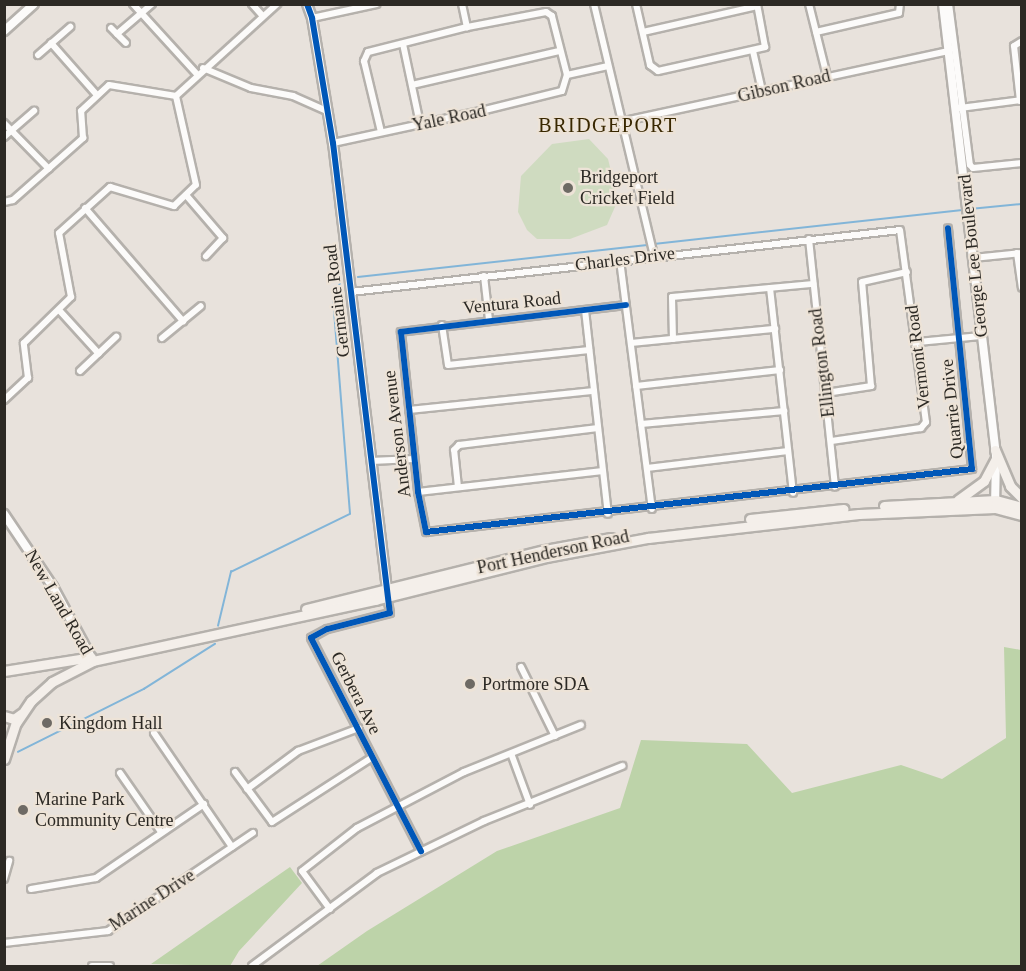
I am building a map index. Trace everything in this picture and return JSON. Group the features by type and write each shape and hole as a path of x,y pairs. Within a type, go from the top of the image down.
{"main road":[{"path":"4,31 34,4"},
{"name":"George Lee Boulevard","path":"943,4 948,51 959,108 966,203 995,454 995,504"},
{"path":"995,454 1006,478 1022,498"},
{"path":"956,501 984,481 995,454"},
{"name":"Port Henderson Road","path":"387,593 590,542 772,514 956,501 1022,507"},
{"name":"Port Henderson Road","path":"4,671 92,659 546,557 648,538 858,514 995,504 1022,515"},
{"path":"4,716 14,719 23,713 46,687 92,659"},
{"path":"38,668 46,677 46,687"},
{"path":"4,759 23,713"}],"street":[{"path":"134,4 197,74"},
{"path":"117,34 152,4"},
{"path":"252,4 262,15"},
{"path":"176,96 203,68 277,4"},
{"name":"Germaine Road","path":"307,4 312,18 333,143 387,593"},
{"path":"312,18 353,7 377,4"},
{"path":"462,4 467,27"},
{"path":"594,4 620,122 654,256"},
{"path":"636,4 650,65 655,71 753,51 766,46 757,5 643,32"},
{"path":"809,4 827,76"},
{"path":"816,32 899,13 900,4"},
{"path":"949,4 959,108 971,167 1022,163"},
{"path":"381,132 364,57 368,52 467,27 546,12 552,16 567,75 608,66"},
{"path":"38,54 70,27"},
{"path":"111,27 126,43"},
{"path":"959,108 1021,100 1014,46 1022,41"},
{"path":"51,43 97,95"},
{"path":"403,44 420,124"},
{"path":"412,85 560,51"},
{"path":"753,51 762,91"},
{"name":"Gibson Road","path":"620,122 948,51"},
{"path":"203,68 251,88 292,96 327,111"},
{"name":"Yale Road","path":"333,143 565,90 567,75"},
{"path":"4,202 14,200 83,138 81,111 112,84 176,96"},
{"path":"4,400 28,378 24,343 72,295 58,236 85,208 112,187 171,206 186,195 196,183 176,96"},
{"path":"4,137 34,111"},
{"path":"4,123 49,169"},
{"path":"186,195 223,238 206,256"},
{"path":"85,208 183,321"},
{"name":"Quarrie Drive","path":"426,532 793,493 972,470 948,228"},
{"name":"Charles Drive","path":"351,292 900,230"},
{"name":"Vermont Road","path":"831,441 925,425 918,342 900,230"},
{"name":"Ellington Road","path":"809,239 835,487"},
{"path":"973,258 1019,253 1022,288"},
{"path":"620,260 652,509"},
{"path":"826,393 871,386 862,282 907,272"},
{"path":"484,276 489,320"},
{"path":"673,339 670,298 813,284"},
{"path":"770,288 793,493"},
{"name":"Ventura Road","path":"401,332 626,305"},
{"path":"162,339 201,306"},
{"path":"59,310 99,354"},
{"path":"585,310 608,514"},
{"path":"442,326 448,365 589,350"},
{"path":"631,344 775,329"},
{"name":"Anderson Avenue","path":"401,332 418,492 426,532"},
{"path":"918,342 981,336"},
{"path":"80,371 116,337"},
{"path":"636,386 780,370"},
{"path":"409,410 594,391"},
{"path":"641,424 784,411"},
{"path":"458,487 453,450 459,445 598,428"},
{"path":"647,468 789,451"},
{"path":"372,461 414,459"},
{"path":"418,492 603,471"},
{"name":"New Land Road","path":"4,514 53,587 92,659"},
{"name":"Gerbera Ave","path":"387,593 390,613 327,629 311,638 359,728 371,758 421,850"},
{"path":"521,667 555,736"},
{"path":"330,909 303,870 357,828 464,772 512,756 581,725"},
{"name":"Gerbera Ave","path":"359,728 298,751 247,789 270,822 371,758"},
{"path":"154,733 232,847"},
{"path":"512,756 530,805"},
{"path":"252,966 377,873 421,850 622,766"},
{"path":"235,772 247,789"},
{"path":"120,773 161,832"},
{"path":"31,889 96,878 204,804"},
{"name":"Marine Drive","path":"4,943 108,931 253,833"},
{"path":"4,879 9,861"},
{"path":"92,966 110,966"}],"green space":[{"name":"Bridgeport Cricket Field","path":"589,139 608,159 618,200 607,225 570,239 537,239 527,230 518,212 521,176 552,144"},
{"path":"1004,647 1021,650 1021,966 317,966 367,931 497,851 620,808 641,740 747,744 792,793 901,765 942,779 1006,738"},
{"path":"290,867 302,883 239,951 230,966 151,964"}],"waterway":[{"path":"970,209 1022,204"},
{"path":"654,244 962,210"},
{"path":"358,277 649,245"},
{"path":"218,626 231,572 350,514 333,299 340,283"},
{"path":"18,752 144,689 215,644"}],"cycle path":[{"path":"307,4 312,18 333,143 390,613 327,629 311,638 421,851"},
{"path":"626,305 401,332 418,492 426,532 972,469 948,228"}],"place":[{"name":"Bridgeport Cricket Field","path":"568,188"},
{"name":"Portmore SDA","path":"470,684"},
{"name":"Kingdom Hall","path":"47,723"},
{"name":"Marine Park Community Centre","path":"23,810"}],"district":[{"name":"BRIDGEPORT","path":"608,125"}]}
